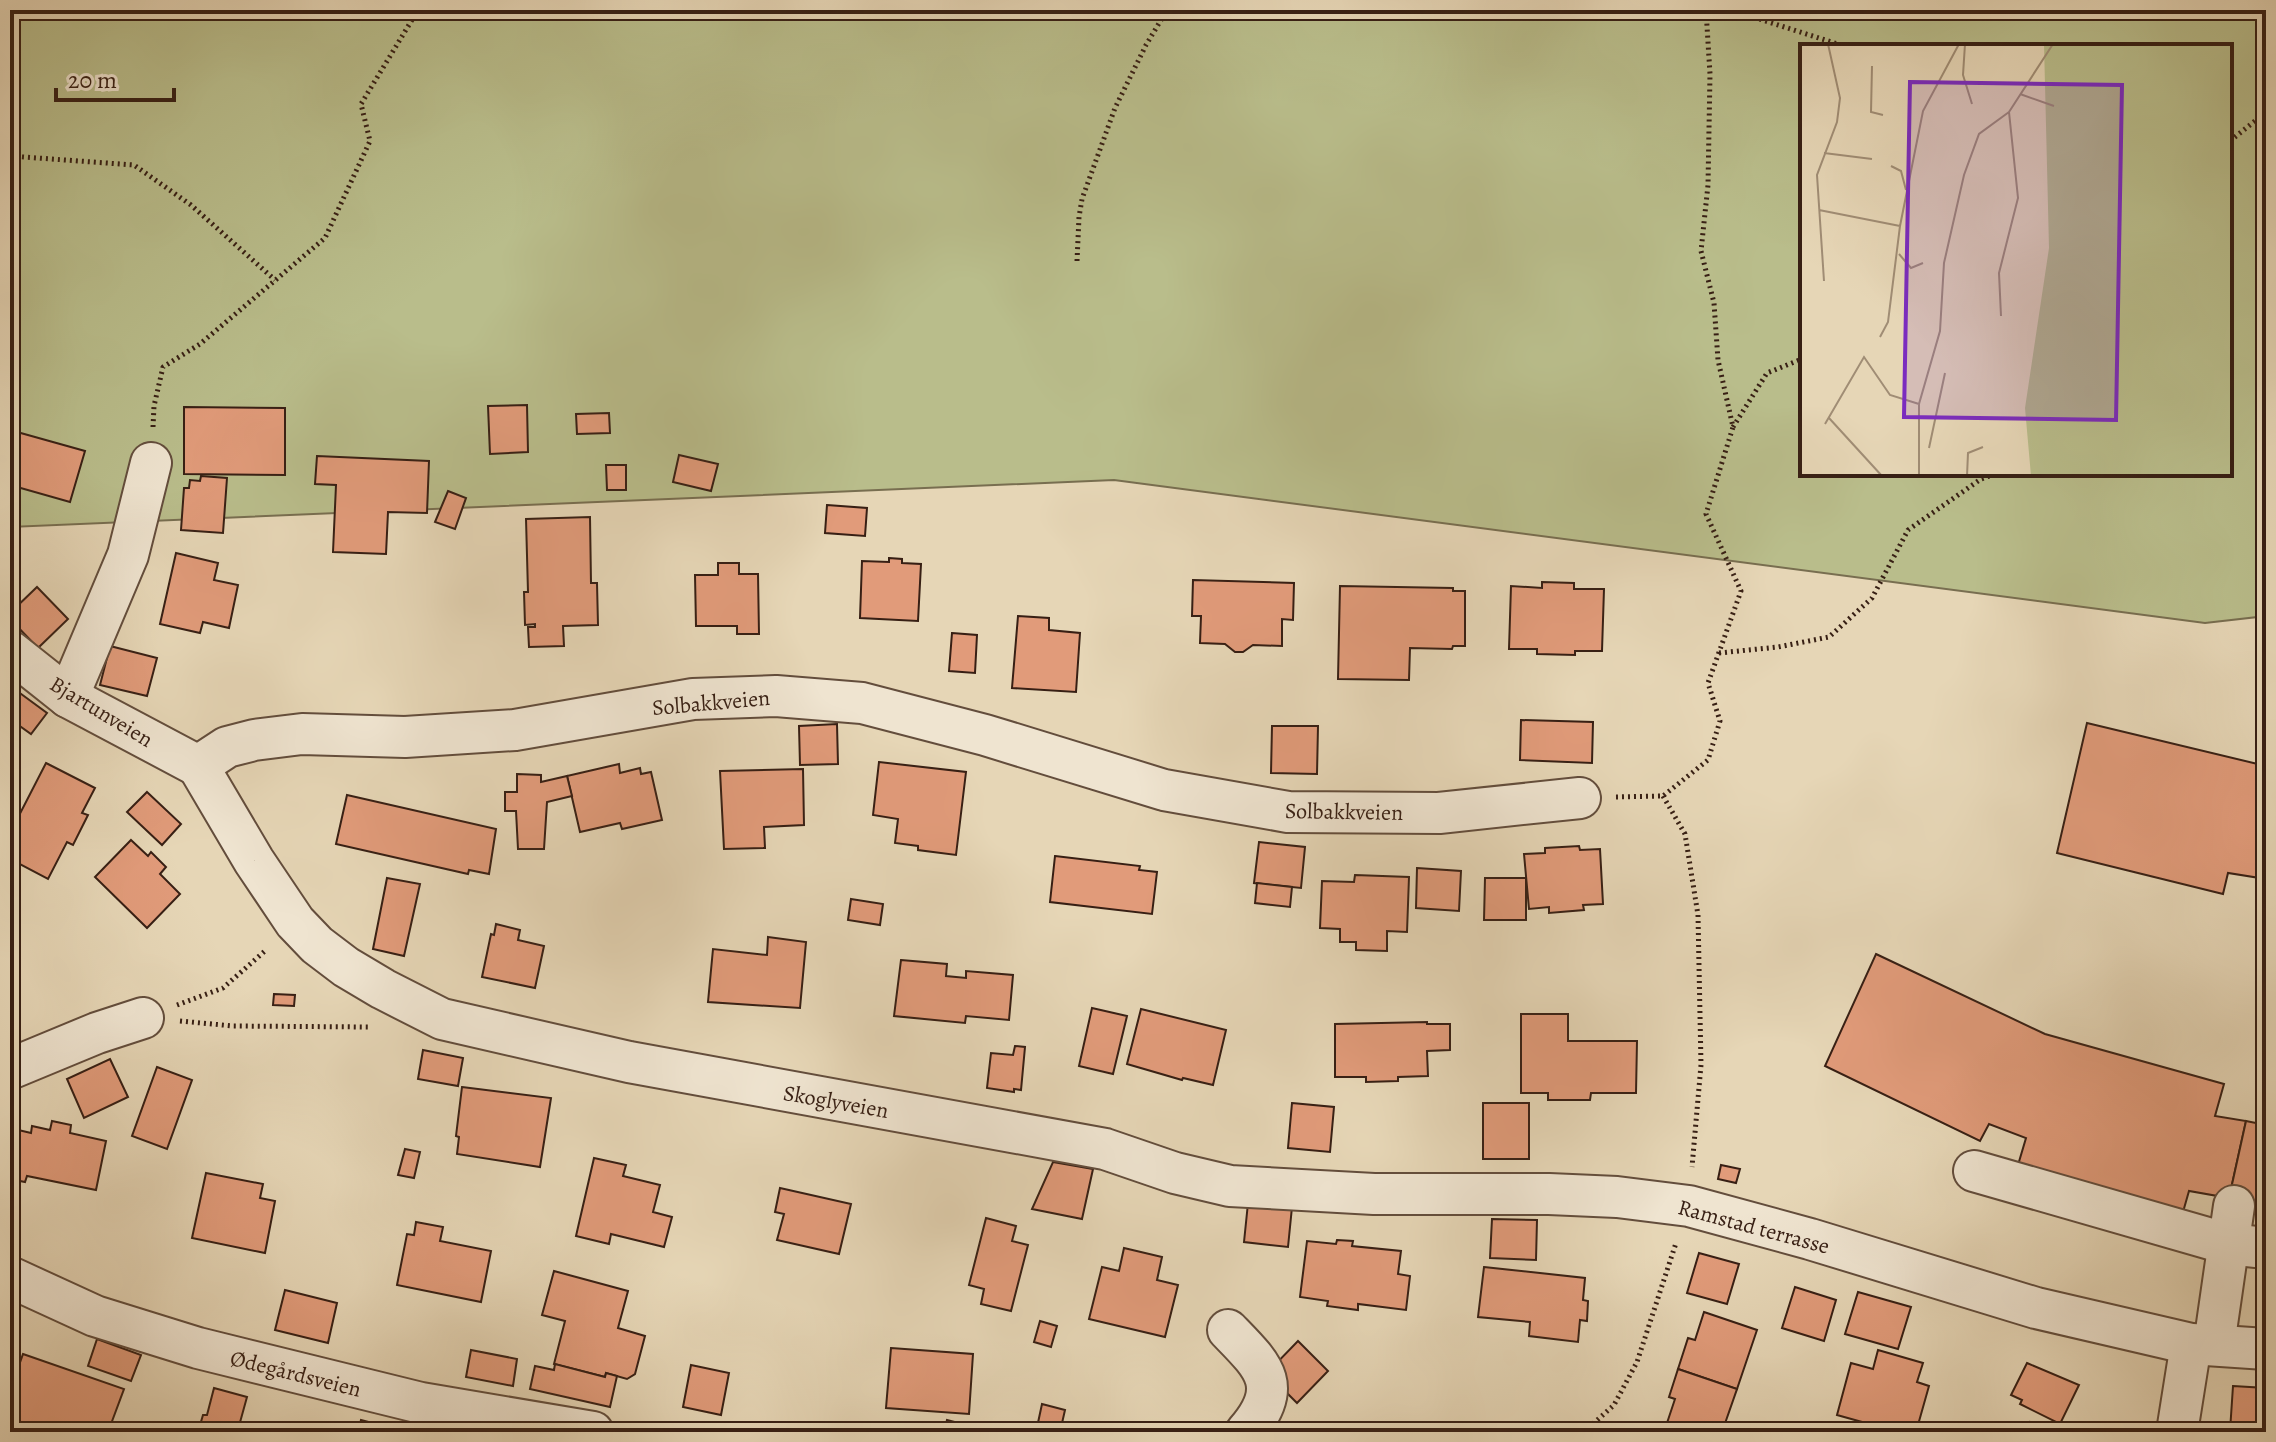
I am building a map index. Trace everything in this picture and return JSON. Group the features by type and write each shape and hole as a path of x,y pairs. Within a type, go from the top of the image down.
{"street":[{"path":"68,697 128,555 151,463"},
{"name":"Bjartunveien","path":"10,651 68,697 198,766"},
{"name":"Solbakkveien","path":"198,766 227,747 290,735 405,737 515,730 693,699 776,696 862,703 985,735 1164,790 1288,812 1439,813 1580,798"},
{"path":"198,766 254,861 295,922"},
{"name":"Skoglyveien","path":"295,922 317,945 346,967 442,1019 629,1062 1105,1149 1175,1173 1230,1186"},
{"path":"10,1069 97,1033 143,1018"},
{"path":"1974,1171 2243,1233 2202,1344 2177,1432"},
{"name":"Ramstad terrasse","path":"1230,1186 1374,1194 1549,1194 1617,1197 1689,1206 1810,1239 2036,1308 2202,1344 2266,1349"},
{"name":"Ødegårdsveien","path":"10,1277 95,1316 198,1348 421,1403 593,1432"},
{"path":"1228,1330 1262,1365 1268,1389 1263,1412 1246,1432"}],"path":[{"path":"151,463 154,406 163,367 200,344 325,238 370,141 361,104 418,10"},
{"path":"1077,261 1082,199 1115,108 1167,10"},
{"path":"1706,10 1710,74 1708,185 1701,251 1714,303 1718,360 1733,427"},
{"path":"1731,10 1838,44"},
{"path":"2232,139 2266,112"},
{"path":"10,156 134,165 191,205 275,280"},
{"path":"1584,1432 1614,1405 1637,1362 1689,1206 1701,1065 1698,915 1685,834 1663,796 1708,760 1720,721 1708,683 1741,591 1706,514 1733,427 1767,373 1800,360"},
{"path":"1719,653 1778,647 1829,637 1872,598 1908,530 1989,476"},
{"path":"143,1018 223,988 295,922"},
{"path":"143,1018 233,1026 371,1027"}],"green space":[{"path":"10,10 2266,10 2266,616 2205,623 1114,480 10,527"}],"building":[{"path":"527,405 528,452 490,454 488,406"},
{"path":"184,407 285,408 285,475 184,474"},
{"path":"609,413 610,433 577,434 576,414"},
{"path":"10,430 85,451 70,502 10,485"},
{"path":"679,455 718,464 711,491 673,482"},
{"path":"317,456 429,461 427,513 388,512 386,554 333,552 336,485 315,484"},
{"path":"606,465 626,465 626,490 607,490"},
{"path":"201,476 227,478 223,533 181,530 184,488 189,488 190,480 200,481"},
{"path":"448,491 466,498 455,529 435,522"},
{"path":"827,505 867,508 865,536 825,533"},
{"path":"590,517 591,583 597,583 598,625 563,626 564,646 529,647 528,627 535,627 535,624 525,625 524,592 528,592 526,519"},
{"path":"176,553 218,563 214,580 238,585 229,628 203,622 200,633 160,624"},
{"path":"889,558 902,559 902,563 921,564 918,621 860,618 862,561 889,562"},
{"path":"718,563 739,563 739,574 758,574 759,634 737,634 737,626 696,626 695,575 718,575"},
{"path":"1193,580 1294,583 1293,620 1282,619 1282,646 1253,645 1243,652 1235,652 1225,644 1200,643 1201,616 1192,616"},
{"path":"1542,582 1574,583 1574,589 1604,589 1602,651 1575,651 1575,655 1537,654 1537,649 1509,649 1511,586 1542,588"},
{"path":"1340,586 1453,588 1453,591 1465,591 1465,646 1453,646 1452,649 1410,648 1409,680 1338,679"},
{"path":"37,587 68,619 38,648 10,619 10,613"},
{"path":"1018,616 1049,618 1049,630 1080,633 1076,692 1012,688"},
{"path":"952,633 977,635 975,673 949,671"},
{"path":"110,646 157,658 147,696 100,685"},
{"path":"13,688 47,713 31,734 10,719 10,693"},
{"path":"1521,720 1593,722 1592,763 1520,760"},
{"path":"2087,723 2266,766 2266,879 2228,873 2223,894 2057,853"},
{"path":"837,724 838,764 800,765 799,726"},
{"path":"1272,726 1318,726 1317,774 1271,773"},
{"path":"879,762 966,772 956,855 918,850 918,846 895,843 898,819 873,815"},
{"path":"46,763 95,788 82,813 88,815 73,845 67,842 48,879 10,859 10,833"},
{"path":"619,764 620,773 640,768 641,774 651,772 662,820 622,829 620,823 580,832 567,776"},
{"path":"803,769 804,825 764,827 765,848 724,849 720,771"},
{"path":"517,774 541,775 541,782 567,776 572,796 547,802 544,849 518,849 516,811 505,811 505,792 517,792"},
{"path":"147,792 181,824 162,845 127,812"},
{"path":"347,795 496,829 489,874 469,870 468,874 336,844"},
{"path":"131,840 148,856 151,852 166,867 160,874 180,894 147,928 95,877"},
{"path":"1259,842 1305,847 1301,888 1254,883"},
{"path":"1579,846 1580,850 1600,849 1603,904 1583,905 1584,910 1549,913 1549,907 1529,909 1524,854 1545,853 1545,848"},
{"path":"1055,856 1140,866 1139,870 1157,872 1152,914 1050,902"},
{"path":"1417,868 1461,871 1459,911 1416,908"},
{"path":"1355,875 1409,877 1407,932 1387,931 1387,951 1356,950 1356,942 1340,942 1340,929 1320,928 1322,881 1354,882"},
{"path":"387,878 420,884 404,956 373,949"},
{"path":"1485,878 1526,878 1526,920 1484,920"},
{"path":"1257,883 1292,887 1290,907 1255,903"},
{"path":"851,899 883,904 880,925 848,920"},
{"path":"496,924 520,930 518,940 544,946 535,988 482,977"},
{"path":"768,937 806,942 800,1008 708,1002 713,949 767,955"},
{"path":"1876,954 2045,1034 2224,1084 2215,1116 2246,1121 2229,1198 2189,1191 2183,1212 2018,1165 2026,1138 1989,1124 1980,1141 1825,1066"},
{"path":"901,960 947,964 946,976 966,978 966,971 1013,975 1009,1020 966,1016 965,1023 894,1016"},
{"path":"274,994 295,995 294,1006 273,1005"},
{"path":"1092,1008 1127,1016 1113,1074 1079,1066"},
{"path":"1141,1009 1226,1030 1213,1085 1182,1080 1127,1064"},
{"path":"1521,1014 1568,1014 1568,1041 1637,1041 1636,1093 1591,1093 1590,1100 1548,1100 1548,1093 1521,1093"},
{"path":"1335,1024 1450,1024 1450,1050 1427,1051 1428,1076 1366,1082 1366,1077 1335,1077"},
{"path":"1015,1046 1025,1047 1021,1090 1014,1089 1014,1092 987,1088 991,1053 1013,1055"},
{"path":"423,1050 463,1058 458,1086 418,1079"},
{"path":"110,1059 128,1097 84,1118 67,1079"},
{"path":"157,1067 192,1080 167,1149 132,1136"},
{"path":"462,1087 551,1098 540,1167 457,1154"},
{"path":"1292,1103 1334,1107 1330,1152 1288,1148"},
{"path":"1483,1103 1529,1103 1529,1159 1483,1159"},
{"path":"52,1121 71,1125 70,1133 106,1141 96,1190 27,1176 25,1182 10,1179 10,1128 31,1133 32,1126 50,1130"},
{"path":"2246,1121 2266,1125 2266,1205 2229,1198"},
{"path":"405,1149 420,1152 414,1178 398,1175"},
{"path":"594,1158 626,1165 623,1176 660,1185 653,1212 672,1217 664,1247 611,1234 609,1244 576,1236"},
{"path":"1053,1162 1093,1169 1082,1219 1032,1209"},
{"path":"1721,1165 1740,1169 1736,1183 1718,1179"},
{"path":"206,1173 263,1184 260,1198 275,1201 265,1253 192,1238"},
{"path":"780,1188 851,1204 839,1254 777,1240 784,1214 775,1212"},
{"path":"1248,1203 1292,1207 1288,1247 1244,1242"},
{"path":"986,1218 1016,1226 1012,1241 1028,1245 1011,1311 981,1304 984,1289 969,1285"},
{"path":"1492,1219 1537,1220 1536,1260 1490,1258"},
{"path":"416,1222 443,1227 440,1241 491,1251 481,1302 397,1285 407,1234 414,1235"},
{"path":"1337,1240 1353,1241 1352,1246 1401,1251 1398,1274 1410,1276 1406,1310 1358,1304 1358,1310 1327,1306 1328,1301 1300,1297 1307,1241 1336,1244"},
{"path":"1124,1248 1162,1257 1157,1280 1178,1285 1165,1337 1089,1319 1102,1267 1119,1271"},
{"path":"1699,1253 1739,1264 1727,1304 1687,1293"},
{"path":"1484,1267 1585,1278 1583,1300 1588,1301 1587,1321 1580,1320 1578,1342 1529,1336 1530,1322 1478,1317"},
{"path":"554,1271 628,1291 618,1328 645,1336 635,1374 627,1379 606,1373 605,1377 554,1364 565,1321 542,1315"},
{"path":"1795,1287 1836,1300 1824,1341 1782,1328"},
{"path":"285,1290 337,1303 328,1343 275,1330"},
{"path":"1858,1292 1911,1307 1898,1349 1845,1334"},
{"path":"1704,1312 1757,1330 1737,1389 1678,1369 1688,1338 1695,1340"},
{"path":"1040,1321 1057,1326 1051,1347 1034,1342"},
{"path":"97,1339 141,1355 131,1381 88,1366"},
{"path":"1298,1341 1328,1371 1297,1403 1267,1373"},
{"path":"891,1348 973,1354 969,1414 886,1408"},
{"path":"471,1350 517,1359 513,1386 466,1377"},
{"path":"1878,1350 1923,1363 1917,1382 1929,1386 1916,1432 1898,1432 1837,1415 1851,1363 1873,1369"},
{"path":"23,1354 124,1389 108,1432 63,1429 62,1432 10,1432 10,1391"},
{"path":"2027,1363 2079,1385 2060,1424 2020,1404 2022,1400 2011,1395"},
{"path":"555,1364 605,1377 606,1373 617,1376 610,1407 530,1389 535,1366 554,1370"},
{"path":"691,1365 729,1373 721,1415 683,1407"},
{"path":"1678,1369 1737,1389 1722,1432 1674,1432 1665,1429 1675,1399 1669,1397"},
{"path":"2233,1386 2266,1388 2266,1432 2230,1431"},
{"path":"214,1388 247,1397 239,1426 259,1432 198,1432 203,1415 207,1415"},
{"path":"1042,1404 1065,1410 1060,1432 1036,1432"},
{"path":"361,1420 399,1430 399,1432 358,1432"},
{"path":"947,1420 989,1431 989,1432 944,1432"},
{"path":"2030,1422 2051,1432 2026,1432"}]}
